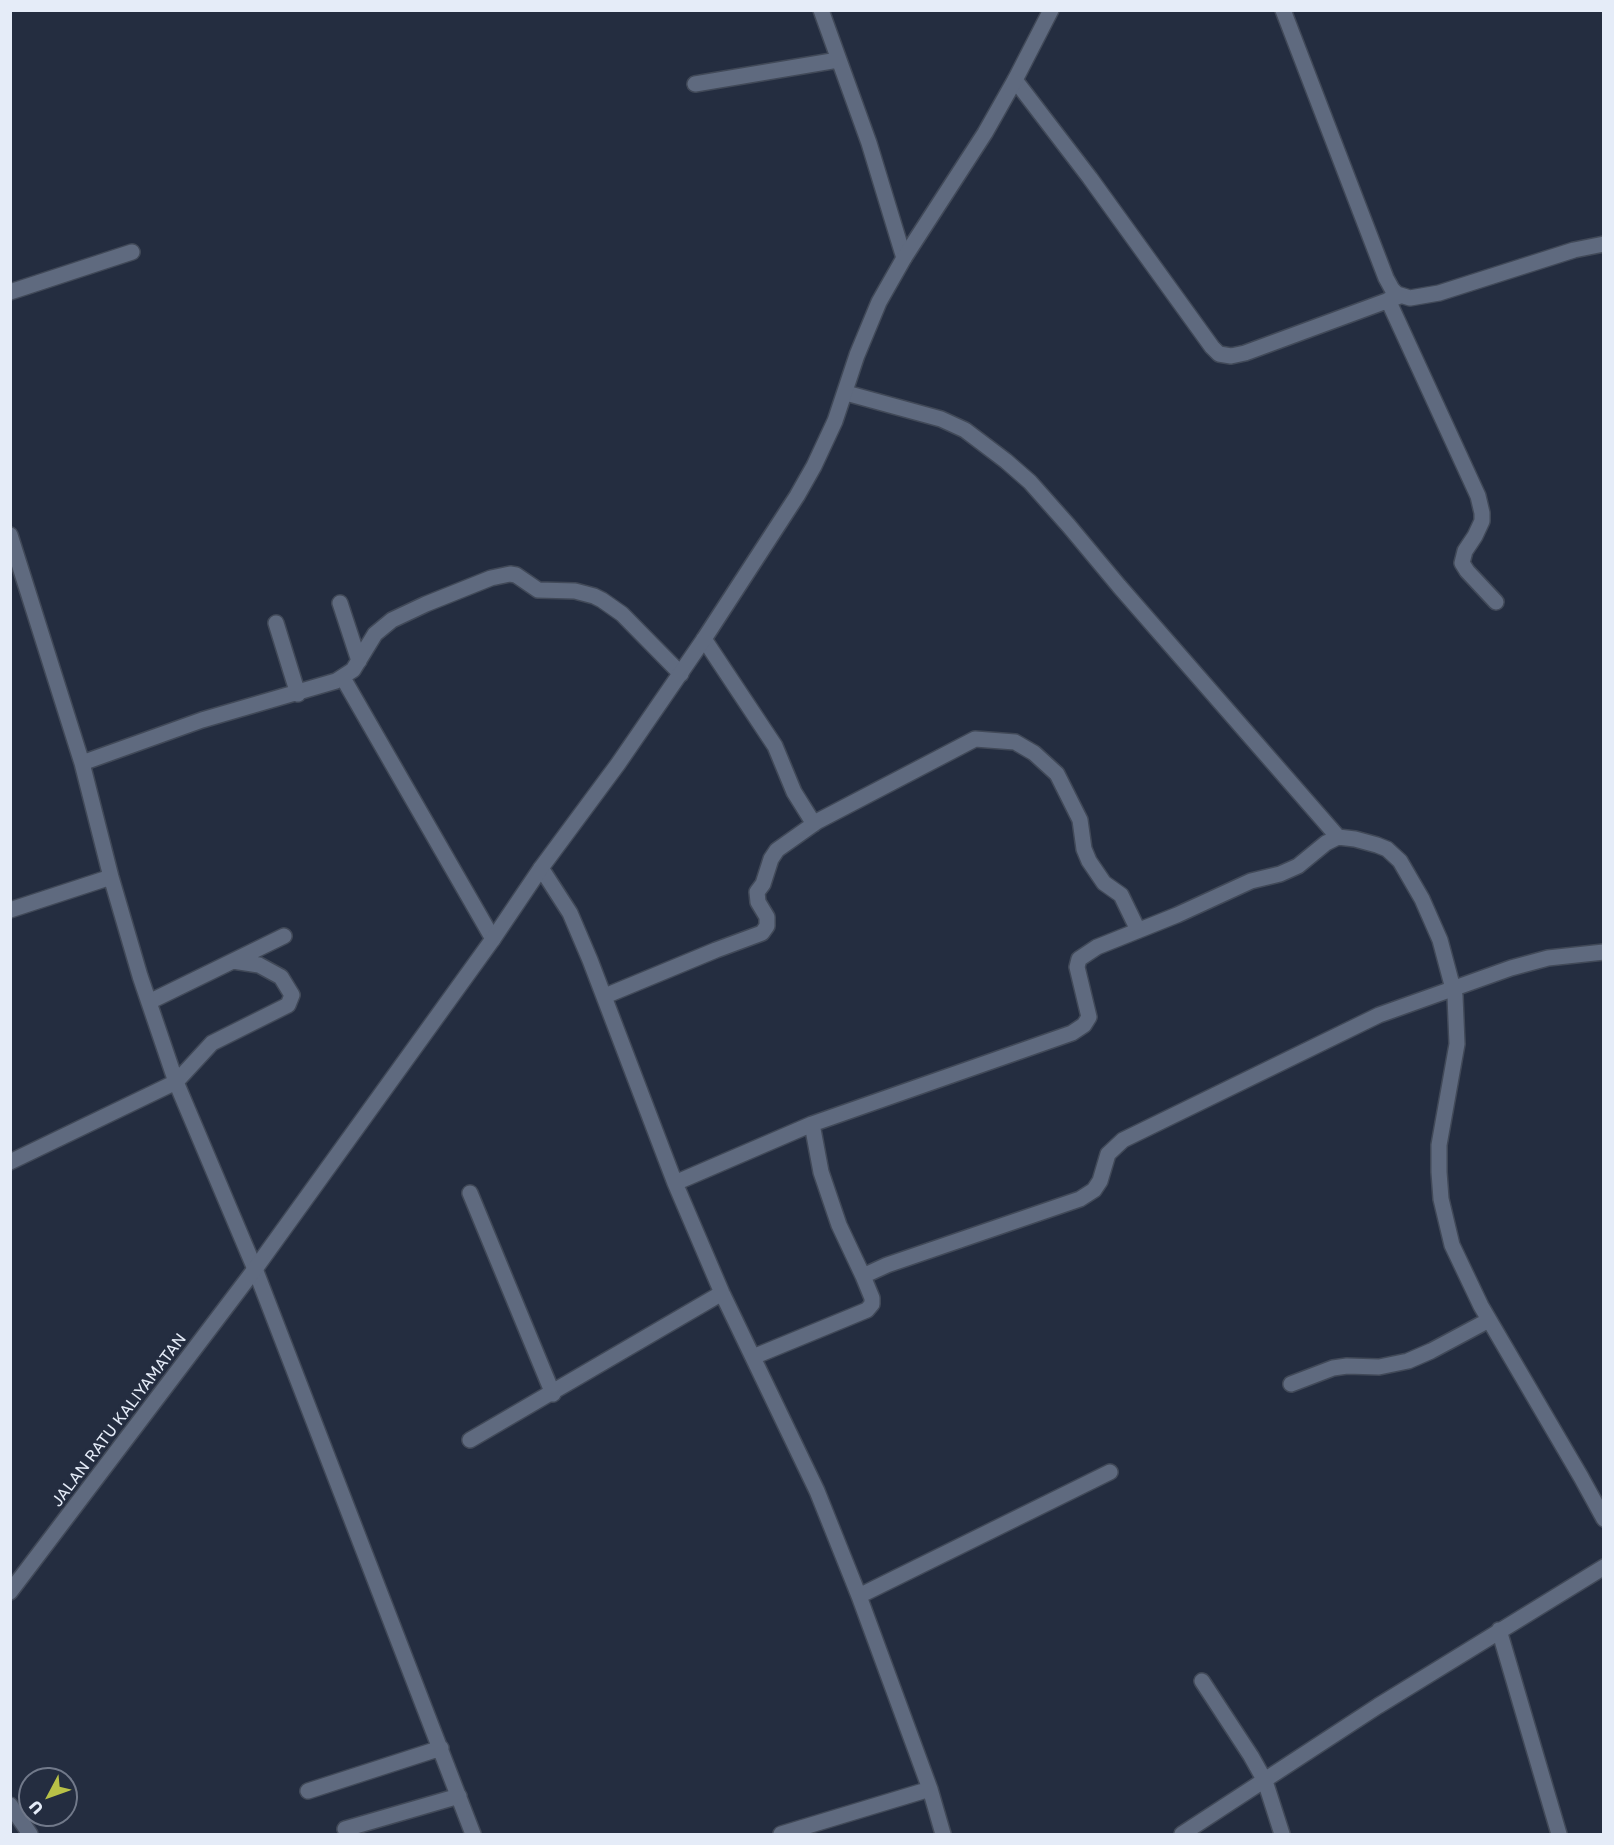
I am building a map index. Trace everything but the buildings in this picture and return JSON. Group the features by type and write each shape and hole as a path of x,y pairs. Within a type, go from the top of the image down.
{"street":[{"path":"821,10 837,60 869,143 904,258"},
{"name":"JALAN RATU KALIYAMATAN","path":"10,1592 255,1269 681,674 803,486 824,445 846,393 871,318 904,258 985,133 1051,10"},
{"path":"1283,10 1394,298 1478,496 1482,521 1465,551 1462,563 1496,602"},
{"path":"695,84 837,60"},
{"path":"1015,80 1219,354 1231,357 1394,298 1439,293 1574,250 1604,244"},
{"path":"10,292 132,252"},
{"path":"846,393 941,419 965,430 1030,482 1338,837"},
{"path":"10,535 82,763 111,877 176,1082 255,1269 473,1834"},
{"path":"82,763 202,720 298,694 343,678 353,670 375,634 392,620 491,578 512,574 538,590 575,591 602,600 622,614 681,674"},
{"path":"340,603 359,661"},
{"path":"276,622 298,694"},
{"path":"704,639 775,746 794,792 814,824"},
{"path":"343,678 493,939"},
{"path":"605,996 762,933 767,927 767,917 758,902 757,892 767,875 771,858 777,850 814,824 946,752 975,739 1015,742 1034,753 1057,774 1080,820 1084,849 1089,861 1104,883 1121,895 1138,930"},
{"path":"675,1182 812,1124 1072,1033 1084,1025 1089,1017 1077,967 1079,959 1097,947 1251,881 1280,874 1298,866 1326,843 1338,837 1355,838 1377,845 1387,849 1400,861 1427,909 1440,940 1453,989 1457,1014 1457,1044 1439,1145 1441,1199 1452,1245 1489,1320 1604,1519"},
{"path":"541,868 570,913 605,996 675,1182 722,1293 817,1491 859,1596 930,1789 943,1834"},
{"path":"10,910 111,877"},
{"path":"149,1002 284,936"},
{"path":"863,1276 887,1265 1080,1199 1094,1190 1100,1181 1108,1154 1123,1140 1379,1015 1511,968 1548,958 1604,952"},
{"path":"10,1162 176,1082 212,1043 288,1005 292,995 281,977 259,965 233,961"},
{"path":"753,1357 867,1310 872,1304 872,1298 863,1276 839,1225 821,1172 812,1124"},
{"path":"470,1193 553,1394"},
{"path":"470,1440 553,1394 722,1293"},
{"path":"1291,1384 1333,1368 1379,1366 1408,1361 1489,1320"},
{"path":"859,1596 1110,1472"},
{"path":"1182,1834 1378,1706 1604,1567"},
{"path":"1499,1630 1559,1834"},
{"path":"1202,1681 1265,1780 1282,1834"},
{"path":"308,1791 441,1748"},
{"path":"781,1834 930,1789"},
{"path":"345,1829 459,1796"},
{"path":"10,1805 30,1834"}]}
